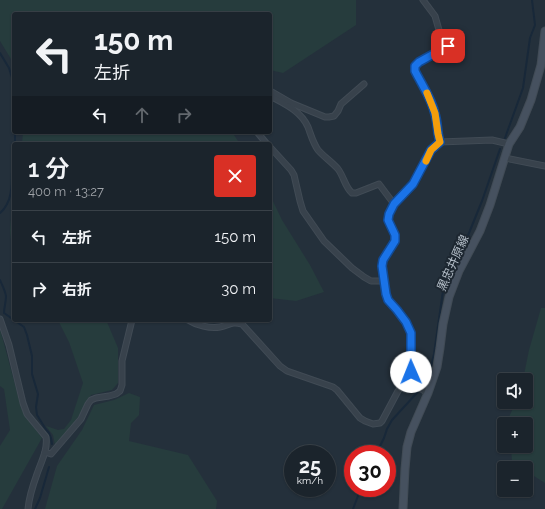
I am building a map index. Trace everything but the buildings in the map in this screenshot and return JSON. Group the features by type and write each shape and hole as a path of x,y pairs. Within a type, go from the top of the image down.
{"main road":[{"name":"黒忠井原線","path":"403,509 405,469 411,432 423,390 437,368 443,324 449,297 459,271 490,206 509,144 520,127 532,100 541,66 545,31"}],"street":[{"path":"423,0 435,16 439,30 448,46 419,62 415,66 415,71 430,99 435,113 440,142"},
{"path":"272,92 291,103 325,117 329,117 334,116 341,104 364,84"},
{"path":"272,96 299,114 306,124 319,150 339,171 352,193 356,193 379,184 394,204"},
{"path":"259,134 265,142"},
{"path":"411,383 411,333 406,322 388,300 382,266 383,260 395,241 395,235 388,220 389,214 394,204 413,184 431,150 440,142 492,140 509,144"},
{"path":"272,149 294,175 303,211 324,242 364,277 371,281 384,281"},
{"path":"505,158 545,166"},
{"path":"0,319 9,344 23,403 28,414 46,437 47,442 28,509"},
{"path":"45,452 51,454 81,419 88,404 92,400 116,394 120,390 122,385 122,361 132,322"},
{"path":"192,322 215,328 234,322 242,324 280,366 333,387 360,418 370,423 377,424 382,421 401,387 411,383"},
{"path":"411,383 423,390"}],"green space":[{"path":"0,0 356,0 356,25 283,73 272,70 272,12 12,12 12,61 0,41"},
{"path":"23,134 233,134 239,142 22,142"},
{"path":"272,199 282,220 310,265 324,292 296,301 272,298"},
{"path":"12,209 12,250 10,230"},
{"path":"541,308 545,308 545,483 533,475 533,461 512,461 511,453 533,453 533,417 509,417 513,409 533,409 533,373 524,373 529,350"},
{"path":"59,322 107,322 118,348 118,383 112,390 91,395 75,422 55,445 53,435 46,426 58,430 64,429 71,420 83,383 69,342"},
{"path":"0,329 24,414 42,438 2,509 0,509 0,446 10,430 4,389 0,386"},
{"path":"129,393 140,397 139,415 131,423 129,441 188,455 217,501 216,509 45,509 57,466 82,430 94,405 114,400"}],"waterway":[{"path":"505,138 523,88 530,38 535,25 532,0"},
{"path":"0,53 9,68 12,78"},
{"path":"15,134 15,142"},
{"path":"380,445 392,420 427,382 434,354 443,291 482,201 500,149"},
{"path":"12,163 12,179"},
{"path":"0,213 10,198 12,179"},
{"path":"0,280 6,296 4,313 12,319"},
{"path":"17,322 24,327 32,356 32,374 38,394 36,407 37,415 49,433 52,444"},
{"path":"35,509 40,498 49,467"},
{"path":"353,509 358,497"}],"slow traffic":[{"path":"426,161 431,150 440,142 435,113 427,93"}],"route":[{"path":"411,372 411,333 406,322 388,300 382,266 383,260 395,241 395,235 388,220 389,214 394,204 413,184 431,150 440,142 435,113 430,99 415,71 415,66 419,62 448,46"}]}
